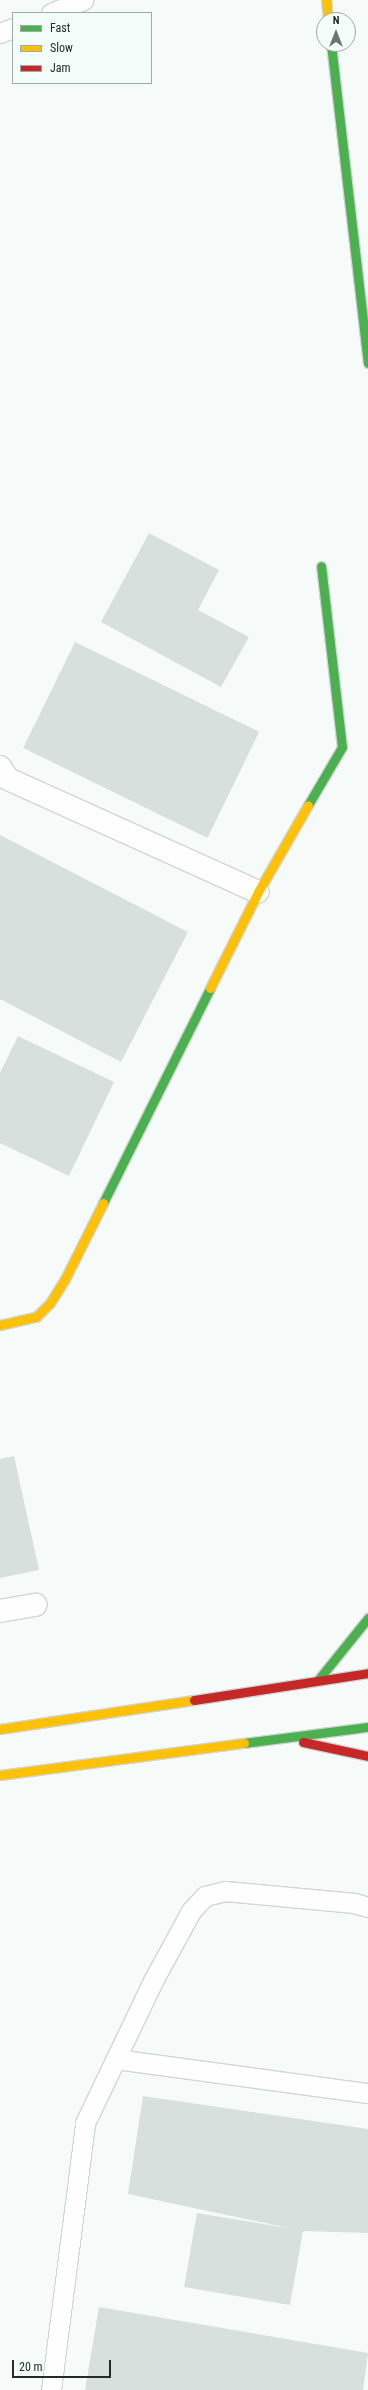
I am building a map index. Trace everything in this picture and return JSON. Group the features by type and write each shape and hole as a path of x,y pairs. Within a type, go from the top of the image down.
{"main road":[{"path":"326,0 327,12"},
{"path":"332,52 368,363"},
{"path":"0,1325 36,1317 50,1303 65,1279 258,892 342,747 321,566"},
{"path":"318,1680 368,1618"},
{"path":"0,1729 368,1673"},
{"path":"0,1775 368,1727"},
{"path":"260,1742 307,1742 368,1756"}],"street":[{"path":"0,767 8,779 258,892"},
{"path":"0,1611 35,1606"},
{"path":"0,1765 22,1772"}],"lane":[{"path":"54,12 84,0"},
{"path":"0,33 12,28"},
{"path":"51,2390 85,2123 187,1918 197,1902 205,1896 225,1891 354,1903 368,1907"},
{"path":"116,2059 368,2093"}],"building":[{"path":"149,533 219,570 198,610 249,637 221,687 101,622"},
{"path":"75,642 259,732 208,838 23,748"},
{"path":"0,835 188,932 121,1062 0,999"},
{"path":"18,1036 114,1082 69,1176 0,1143 0,1073"},
{"path":"14,1456 39,1570 0,1578 0,1459"},
{"path":"143,2096 368,2129 368,2233 303,2231 290,2305 184,2287 197,2213 293,2229 128,2194"},
{"path":"99,2307 368,2353 363,2390 85,2390"}],"traffic: fast":[{"path":"332,52 368,363"},
{"path":"308,805 342,747 321,566"},
{"path":"103,1203 210,988"},
{"path":"318,1680 368,1618"},
{"path":"244,1743 368,1727"}],"traffic: slow":[{"path":"326,0 327,12"},
{"path":"210,988 258,892 308,805"},
{"path":"0,1325 36,1317 50,1303 65,1279 103,1203"},
{"path":"0,1729 194,1700"},
{"path":"0,1775 244,1743"}],"traffic: jam":[{"path":"194,1700 368,1673"},
{"path":"303,1742 368,1756"}]}
